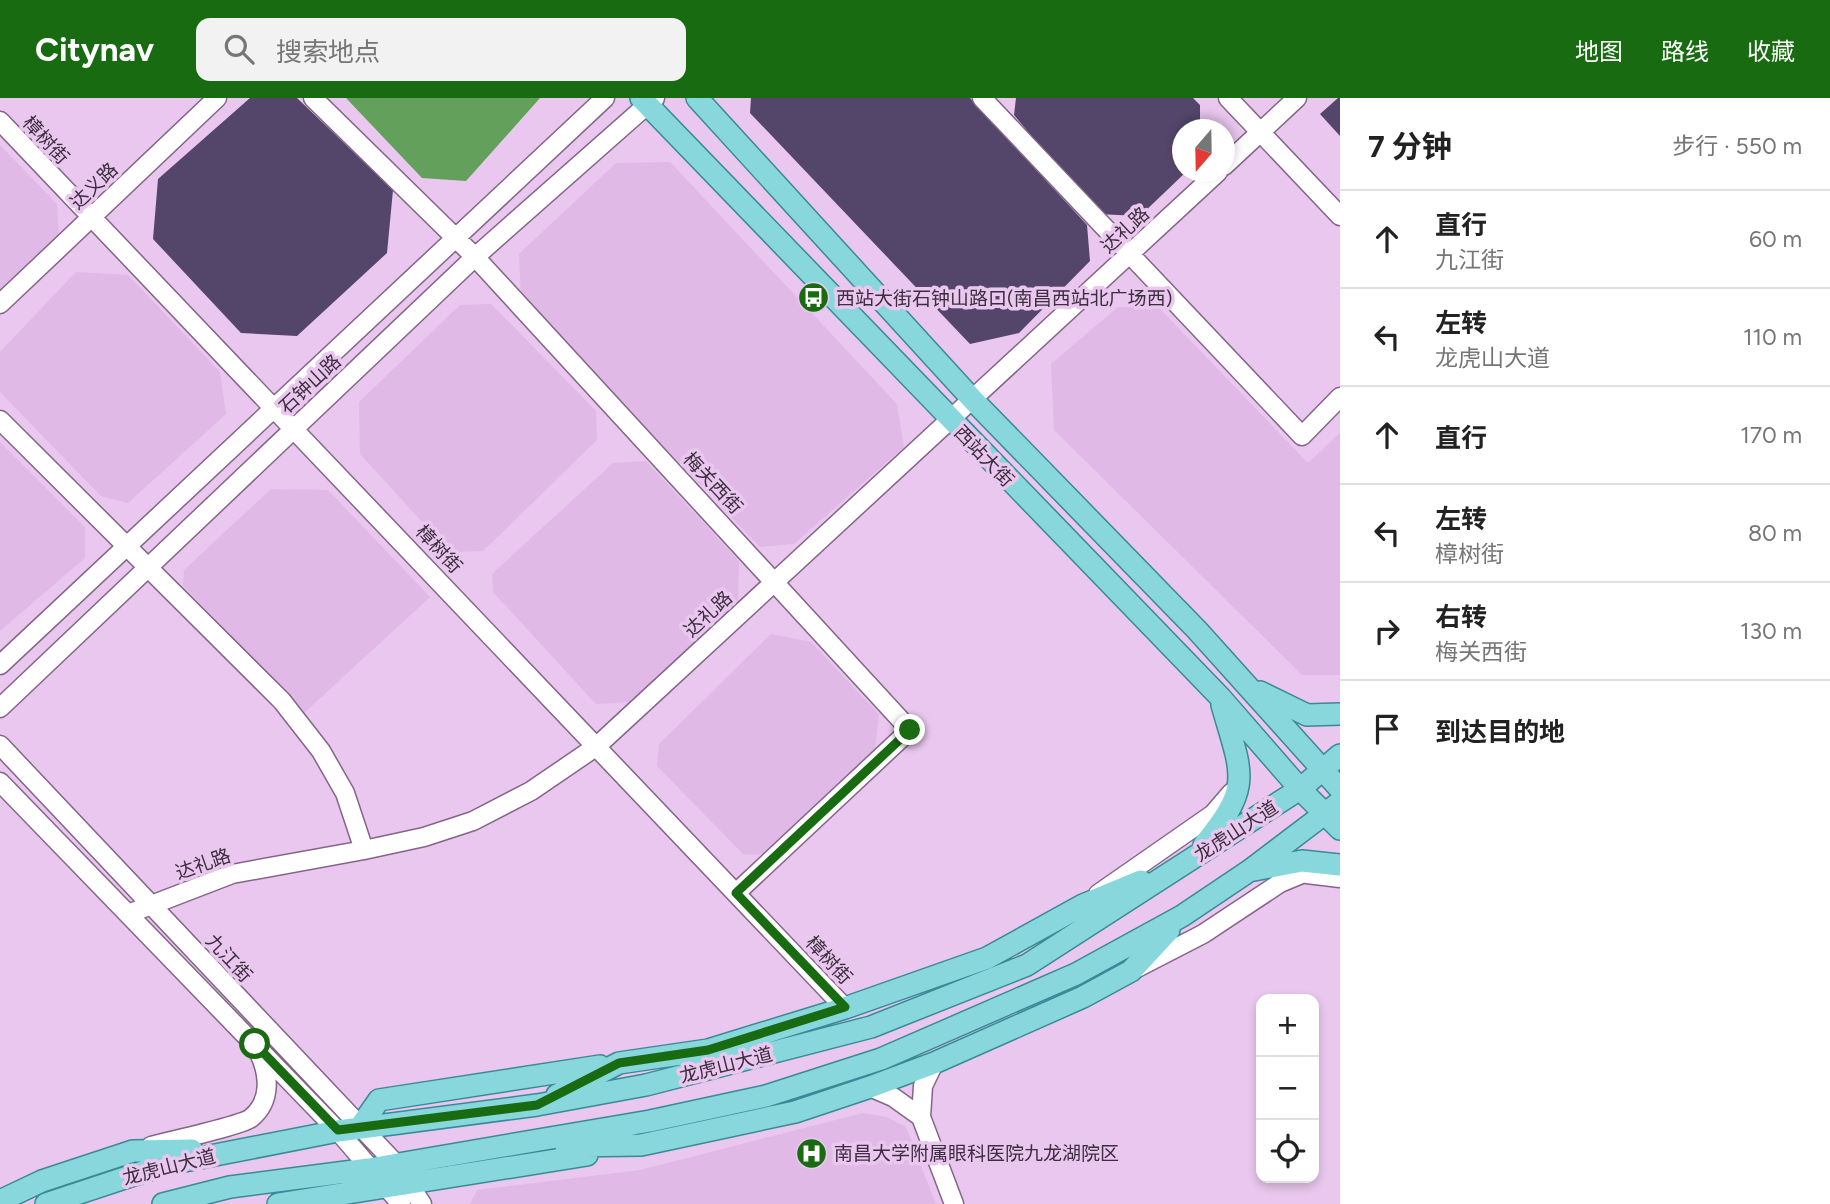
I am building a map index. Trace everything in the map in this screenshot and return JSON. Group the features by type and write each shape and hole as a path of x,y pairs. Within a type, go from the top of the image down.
{"main road":[{"name":"西站大街","path":"697,98 973,400 1197,630 1340,789"},
{"name":"西站大街","path":"648,100 950,421 1220,698 1300,789 1335,816"},
{"path":"1197,630 1259,691 1307,715 1340,714"},
{"path":"360,1127 379,1100 708,1050 845,1007 987,958 1083,905 1191,861 1225,820 1236,800 1240,782 1220,698"},
{"name":"龙虎山大道","path":"46,1204 164,1165 338,1130 537,1105 646,1085 871,1027 1027,965 1300,789 1340,755"},
{"name":"龙虎山大道","path":"163,1204 230,1186 369,1169 508,1147 766,1096 881,1059 1076,974 1182,916 1335,816"},
{"path":"1249,871 1302,861 1336,869"},
{"path":"278,1204 641,1145 795,1112 934,1063 1083,997 1130,971 1182,916"},
{"path":"537,1105 619,1063"},
{"path":"508,1147 641,1145"},
{"path":"0,1201 42,1181 133,1151 243,1150"},
{"path":"191,1204 230,1186"}],"street":[{"name":"达义路","path":"0,304 217,98"},
{"name":"梅关西街","path":"313,98 475,257 910,730 736,893"},
{"name":"石钟山路","path":"0,665 605,98"},
{"path":"982,98 1302,436 1340,397"},
{"path":"1228,98 1340,216"},
{"path":"1235,156 1297,98"},
{"name":"石钟山路","path":"0,708 475,257 648,100"},
{"name":"樟树街","path":"0,121 91,219 276,407 845,1007"},
{"name":"达礼路","path":"128,914 232,874 424,836 473,821 531,791 597,746 1208,182"},
{"path":"0,420 282,701 321,751 345,793 364,850"},
{"path":"1307,715 1340,705"},
{"name":"九江街","path":"0,745 396,1164 422,1204"},
{"name":"九江街","path":"0,782 338,1130 401,1204"},
{"path":"1083,905 1156,851 1213,814 1240,782"},
{"path":"1130,971 1203,934 1280,883 1307,874 1336,869"},
{"path":"133,1151 250,1119 262,1105 267,1089 267,1070 255,1044"},
{"path":"934,1063 923,1086 921,1117 954,1204"},
{"path":"870,1087 893,1097 921,1117"}],"shaded area":[{"path":"346,98 540,98 466,181 422,178"},
{"path":"0,145 57,204 59,242 0,294"},
{"path":"670,162 897,404 904,447 794,544 760,547 521,297 519,254 616,163"},
{"path":"76,272 128,275 220,372 226,414 128,503 101,496 0,392 0,352"},
{"path":"491,304 596,411 597,440 483,551 450,552 360,454 359,402 460,305"},
{"path":"1118,307 1158,307 1308,463 1340,433 1340,675 1302,675 1054,430 1051,364"},
{"path":"0,442 85,527 85,558 0,631"},
{"path":"646,461 739,561 738,601 630,702 596,704 493,592 492,574 613,463"},
{"path":"271,489 328,490 430,597 304,713 183,586 184,570"},
{"path":"771,634 811,642 879,714 875,749 777,853 744,855 657,766 659,744"},
{"name":"南昌大学附属眼科医院九龙湖院区","path":"863,1113 887,1117 906,1127 936,1204 470,1204 477,1190 640,1170"}],"building":[{"path":"250,98 297,98 393,190 387,253 297,336 241,333 153,239 158,179"},
{"path":"751,98 970,98 1087,225 1090,261 1019,333 970,344 750,113"},
{"path":"1016,98 1193,98 1200,105 1200,119 1172,119 1172,182 1176,182 1140,216 1097,214 1014,115"},
{"path":"1340,98 1340,136 1320,114"}],"place":[{"name":"西站大街石钟山路口(南昌西站北广场西)","path":"813,298"},
{"name":"南昌大学附属眼科医院九龙湖院区","path":"811,1153"}],"route":[{"path":"255,1044 338,1130 537,1105 619,1063 708,1050 845,1007 736,893 910,730"}]}
